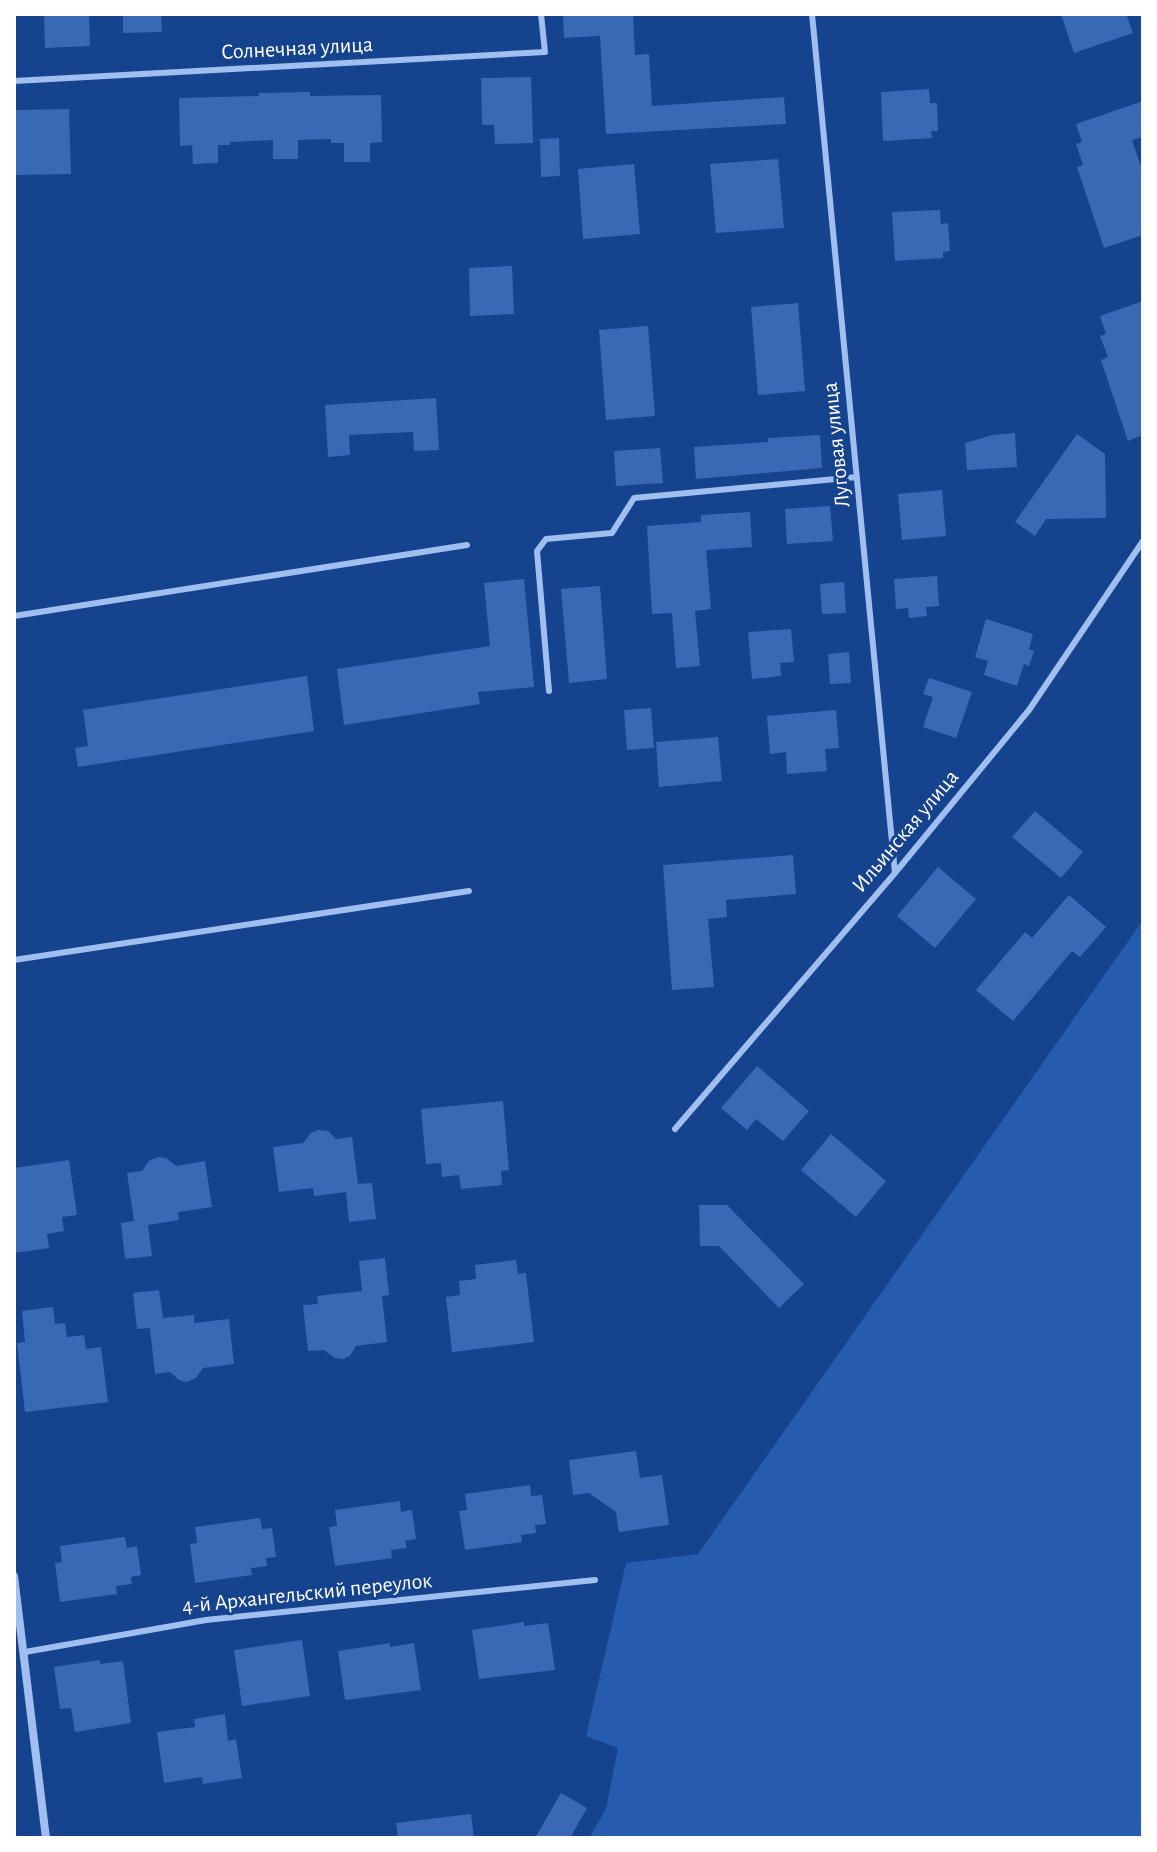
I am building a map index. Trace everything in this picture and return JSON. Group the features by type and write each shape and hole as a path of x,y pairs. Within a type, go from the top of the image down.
{"street":[{"path":"14,1576 46,1838"}],"lane":[{"name":"Солнечная улица","path":"14,81 545,52 541,14"},
{"name":"Луговая улица","path":"812,14 895,873"},
{"path":"549,691 537,551 546,539 612,533 634,498 857,477"},
{"name":"Ильинская улица","path":"675,1129 895,873 1029,710 1143,541"},
{"path":"14,616 467,545"},
{"path":"14,960 469,891"},
{"name":"4-й Архангельский переулок","path":"25,1652 206,1620 595,1580"}],"shaded area":[{"path":"1143,920 1143,1838 589,1838 606,1809 618,1748 586,1736 626,1563 698,1554"}],"building":[{"path":"44,14 89,14 90,46 45,48"},
{"path":"123,14 161,14 162,32 123,33"},
{"path":"563,14 633,14 635,55 649,54 652,106 784,97 786,124 606,134 600,36 564,38"},
{"path":"1061,14 1126,14 1133,33 1074,53"},
{"path":"531,77 533,143 495,144 494,125 482,125 481,78"},
{"path":"929,89 930,103 937,103 938,131 931,131 932,138 883,141 881,92"},
{"path":"310,92 310,96 381,95 382,142 370,143 370,162 344,162 344,143 331,143 331,139 298,140 298,159 273,159 273,140 230,142 230,145 218,145 218,163 193,164 192,145 180,146 179,98"},
{"path":"1143,101 1143,137 1132,140 1143,172 1143,235 1104,248 1077,167 1083,165 1076,144 1082,142 1076,124"},
{"path":"69,109 71,174 15,175 14,110"},
{"path":"559,138 560,176 541,177 540,139"},
{"path":"778,159 784,228 716,233 710,164"},
{"path":"634,164 640,234 583,239 578,169"},
{"path":"940,210 941,224 948,223 950,251 943,252 943,258 895,261 892,212"},
{"path":"512,266 514,314 470,316 469,268"},
{"path":"1143,301 1143,435 1128,441 1101,360 1108,357 1100,336 1106,334 1100,316"},
{"path":"798,303 805,391 758,395 751,307"},
{"path":"648,326 655,416 606,420 599,330"},
{"path":"436,398 439,450 414,451 413,432 349,435 350,455 328,457 325,405"},
{"path":"1015,433 1017,467 967,470 965,443"},
{"path":"1077,434 1105,454 1106,518 1046,519 1035,536 1015,522"},
{"path":"820,435 822,468 696,479 694,447"},
{"path":"660,448 663,483 616,486 614,451"},
{"path":"942,490 946,536 902,540 898,494"},
{"path":"830,506 833,541 787,544 785,509"},
{"path":"750,512 752,547 706,550 711,609 695,611 700,666 676,668 672,613 652,614 647,526 701,522 701,515"},
{"path":"937,576 939,606 926,607 927,616 909,618 908,608 896,609 894,579"},
{"path":"524,579 534,687 478,692 480,704 344,725 337,669 490,646 484,583"},
{"path":"844,582 846,613 822,614 820,584"},
{"path":"600,586 607,679 569,683 561,589"},
{"path":"986,619 1033,634 1029,649 1034,651 1029,666 1024,664 1017,686 984,675 988,661 975,657"},
{"path":"791,629 794,662 780,663 781,676 752,679 748,632"},
{"path":"849,652 851,683 830,684 828,654"},
{"path":"307,676 314,731 78,767 75,748 88,746 83,710"},
{"path":"929,678 972,692 956,738 923,727 933,697 923,694"},
{"path":"651,708 654,748 627,750 624,710"},
{"path":"836,710 839,748 825,749 827,771 787,774 786,752 770,754 767,716"},
{"path":"718,737 722,781 659,787 656,742"},
{"path":"1035,811 1083,852 1061,878 1012,837"},
{"path":"793,855 796,894 726,900 727,917 708,919 714,987 672,990 663,865"},
{"path":"938,867 976,899 935,948 897,916"},
{"path":"1069,895 1106,927 1080,957 1072,951 1013,1021 976,990 1025,932 1032,938"},
{"path":"757,1066 809,1111 783,1141 756,1119 747,1130 721,1108"},
{"path":"503,1101 509,1170 501,1171 502,1185 461,1189 459,1175 442,1177 441,1163 426,1164 421,1109"},
{"path":"318,1130 328,1131 336,1139 352,1137 358,1184 372,1183 376,1219 349,1222 346,1192 314,1196 313,1188 279,1192 273,1147 303,1143"},
{"path":"831,1134 886,1181 856,1217 801,1170"},
{"path":"166,1158 176,1166 205,1161 212,1207 178,1212 179,1220 148,1225 152,1256 125,1259 121,1223 134,1221 127,1173 142,1171 149,1161"},
{"path":"69,1160 77,1215 62,1217 64,1231 47,1234 49,1248 14,1253 14,1168"},
{"path":"699,1205 727,1205 804,1284 779,1308 719,1246 700,1246"},
{"path":"385,1258 389,1295 382,1296 387,1342 356,1346 350,1356 343,1359 335,1358 324,1350 308,1351 303,1305 318,1304 317,1296 362,1291 359,1261"},
{"path":"516,1260 518,1274 526,1273 534,1342 452,1352 446,1297 460,1295 459,1281 476,1279 475,1265"},
{"path":"159,1290 163,1318 194,1315 194,1323 229,1319 234,1364 203,1368 196,1378 187,1382 170,1372 155,1374 150,1328 137,1329 133,1293"},
{"path":"53,1307 55,1324 65,1323 67,1337 84,1335 86,1349 101,1347 108,1402 25,1412 17,1343 25,1342 22,1311"},
{"path":"636,1451 640,1478 662,1475 669,1525 619,1532 616,1512 589,1493 573,1495 569,1460"},
{"path":"530,1485 531,1496 542,1495 546,1524 535,1525 536,1533 521,1535 522,1542 465,1550 459,1511 467,1510 465,1494"},
{"path":"400,1501 401,1512 412,1510 416,1539 405,1541 407,1548 391,1550 392,1558 335,1566 329,1527 337,1526 335,1510"},
{"path":"260,1518 262,1529 272,1528 276,1557 266,1558 267,1566 251,1568 252,1575 195,1583 190,1544 197,1543 195,1527"},
{"path":"125,1537 127,1548 137,1546 141,1575 131,1577 132,1584 116,1586 117,1594 60,1602 55,1563 62,1562 60,1546"},
{"path":"524,1622 524,1626 548,1623 555,1670 479,1679 472,1630"},
{"path":"302,1640 310,1696 242,1706 234,1650"},
{"path":"390,1643 390,1647 414,1643 421,1690 345,1700 338,1651"},
{"path":"100,1660 100,1664 123,1661 131,1723 75,1732 71,1708 60,1709 54,1667"},
{"path":"225,1714 228,1741 236,1739 242,1778 203,1784 202,1777 164,1783 157,1732 195,1727 194,1719"},
{"path":"561,1793 587,1808 570,1838 535,1838"},
{"path":"471,1814 474,1838 398,1838 396,1823"}]}
